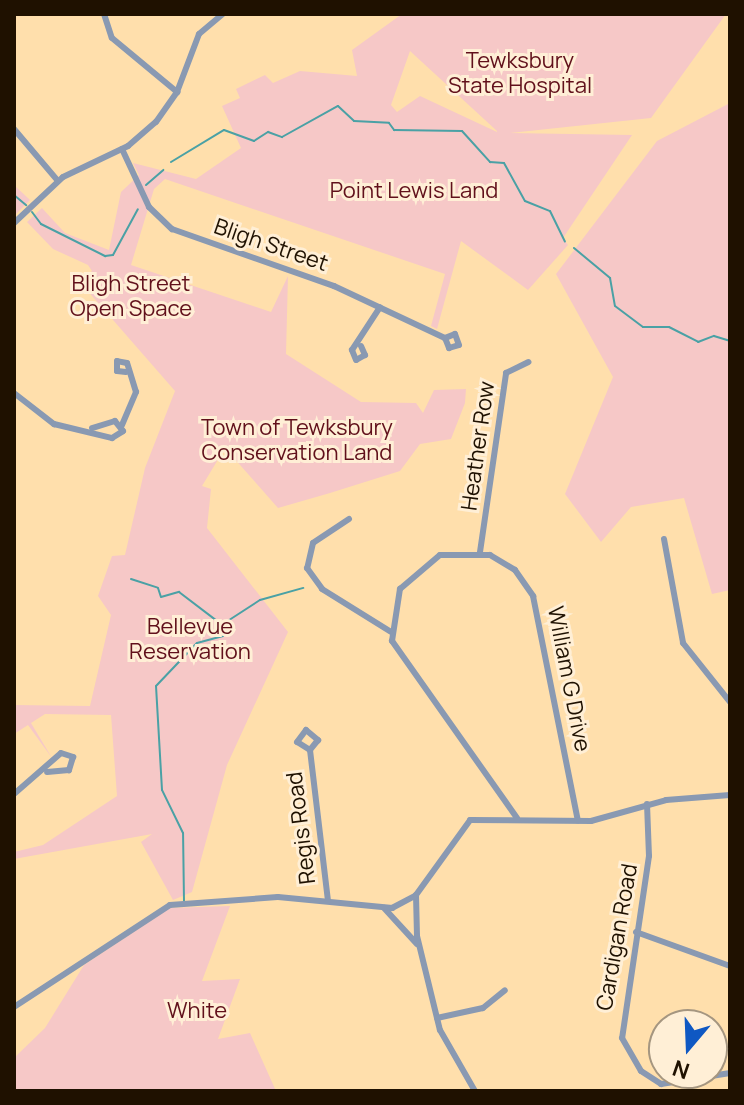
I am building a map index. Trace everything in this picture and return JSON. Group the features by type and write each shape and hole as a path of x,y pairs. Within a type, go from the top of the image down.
{"street":[{"path":"104,14 112,38 177,92"},
{"path":"14,223 58,181 122,149 177,92 199,34 223,14"},
{"path":"14,129 58,181"},
{"name":"Bligh Street","path":"122,149 149,207 172,229 380,307 445,338"},
{"path":"361,346 380,307"},
{"name":"Heather Row","path":"480,552 506,373 529,362"},
{"path":"92,428 115,438 136,396 126,372"},
{"path":"14,393 47,422 92,428 122,425"},
{"path":"349,519 313,543 307,568 322,589 391,632"},
{"path":"664,539 683,643 730,702"},
{"path":"480,552 440,555 420,566 400,589 391,632 403,666 517,818"},
{"name":"William G Drive","path":"480,552 515,570 533,596 578,821"},
{"name":"Regis Road","path":"310,750 328,901"},
{"path":"14,794 47,772"},
{"path":"475,1091 453,1061 437,1018 420,947 416,895 451,839 470,820 517,818 578,821 647,804 730,795"},
{"name":"Cardigan Road","path":"647,804 651,838 621,1025 625,1048 661,1084 730,1073"},
{"path":"14,1007 170,905 328,901 383,908 416,895"},
{"path":"383,908 420,947"},
{"path":"636,932 730,966"},
{"path":"437,1018 483,1008 505,990"}],"green space":[{"path":"402,14 726,14 651,118 510,133 632,135 563,238 568,245 528,290 461,241 437,329 431,326 445,274 165,179 154,189 131,265 271,312 288,276 286,354 361,402 416,403 423,413 434,390 466,389 465,403 451,439 420,444 400,471 278,508 225,448 202,486 211,489 207,528 288,632 227,765 192,892 173,900 141,842 152,834 14,859 14,852 43,845 117,796 111,715 45,714 31,723 52,758 28,725 14,734 14,705 90,706 111,615 98,596 112,556 125,555 145,468 175,391 79,281 92,271 88,265 53,249 27,222 42,208 65,233 109,250 121,192 139,175 133,163 196,179 241,148 222,106 240,98 236,89 265,75 273,83 300,71 357,76 352,50","holes":["410,51 497,131 420,96 397,112 391,105"]},
{"path":"730,103 730,590 712,594 684,498 631,507 601,542 565,494 613,377 556,274 657,141"},
{"path":"14,185 30,200 16,214 14,213"},
{"name":"White","path":"230,906 202,981 240,979 218,1039 250,1033 276,1091 14,1091 14,1058 45,1028 84,965 170,908"}],"waterway":[{"path":"171,162 224,130 254,141 268,132 282,137 338,106 354,121 389,123 394,130 462,131 490,162 504,163 525,201 550,211 565,242"},
{"path":"146,185 163,170"},
{"path":"14,195 26,205"},
{"path":"32,212 41,224 105,256 113,255 138,209"},
{"path":"574,248 610,278 615,306 643,327 669,327 698,342 714,336 730,341"},
{"path":"730,349 730,387"},
{"path":"131,579 158,588 161,597 179,592 221,624"},
{"path":"223,624 260,600 303,588"},
{"path":"184,901 183,833 162,790 156,686 197,643 223,636 222,625"}],"park label":[{"name":"Tewksbury State Hospital","path":"520,72"},
{"name":"Point Lewis Land","path":"414,191"},
{"name":"Bligh Street Open Space","path":"131,296"},
{"name":"Town of Tewksbury Conservation Land","path":"297,440"},
{"name":"Bellevue Reservation","path":"190,638"}]}
